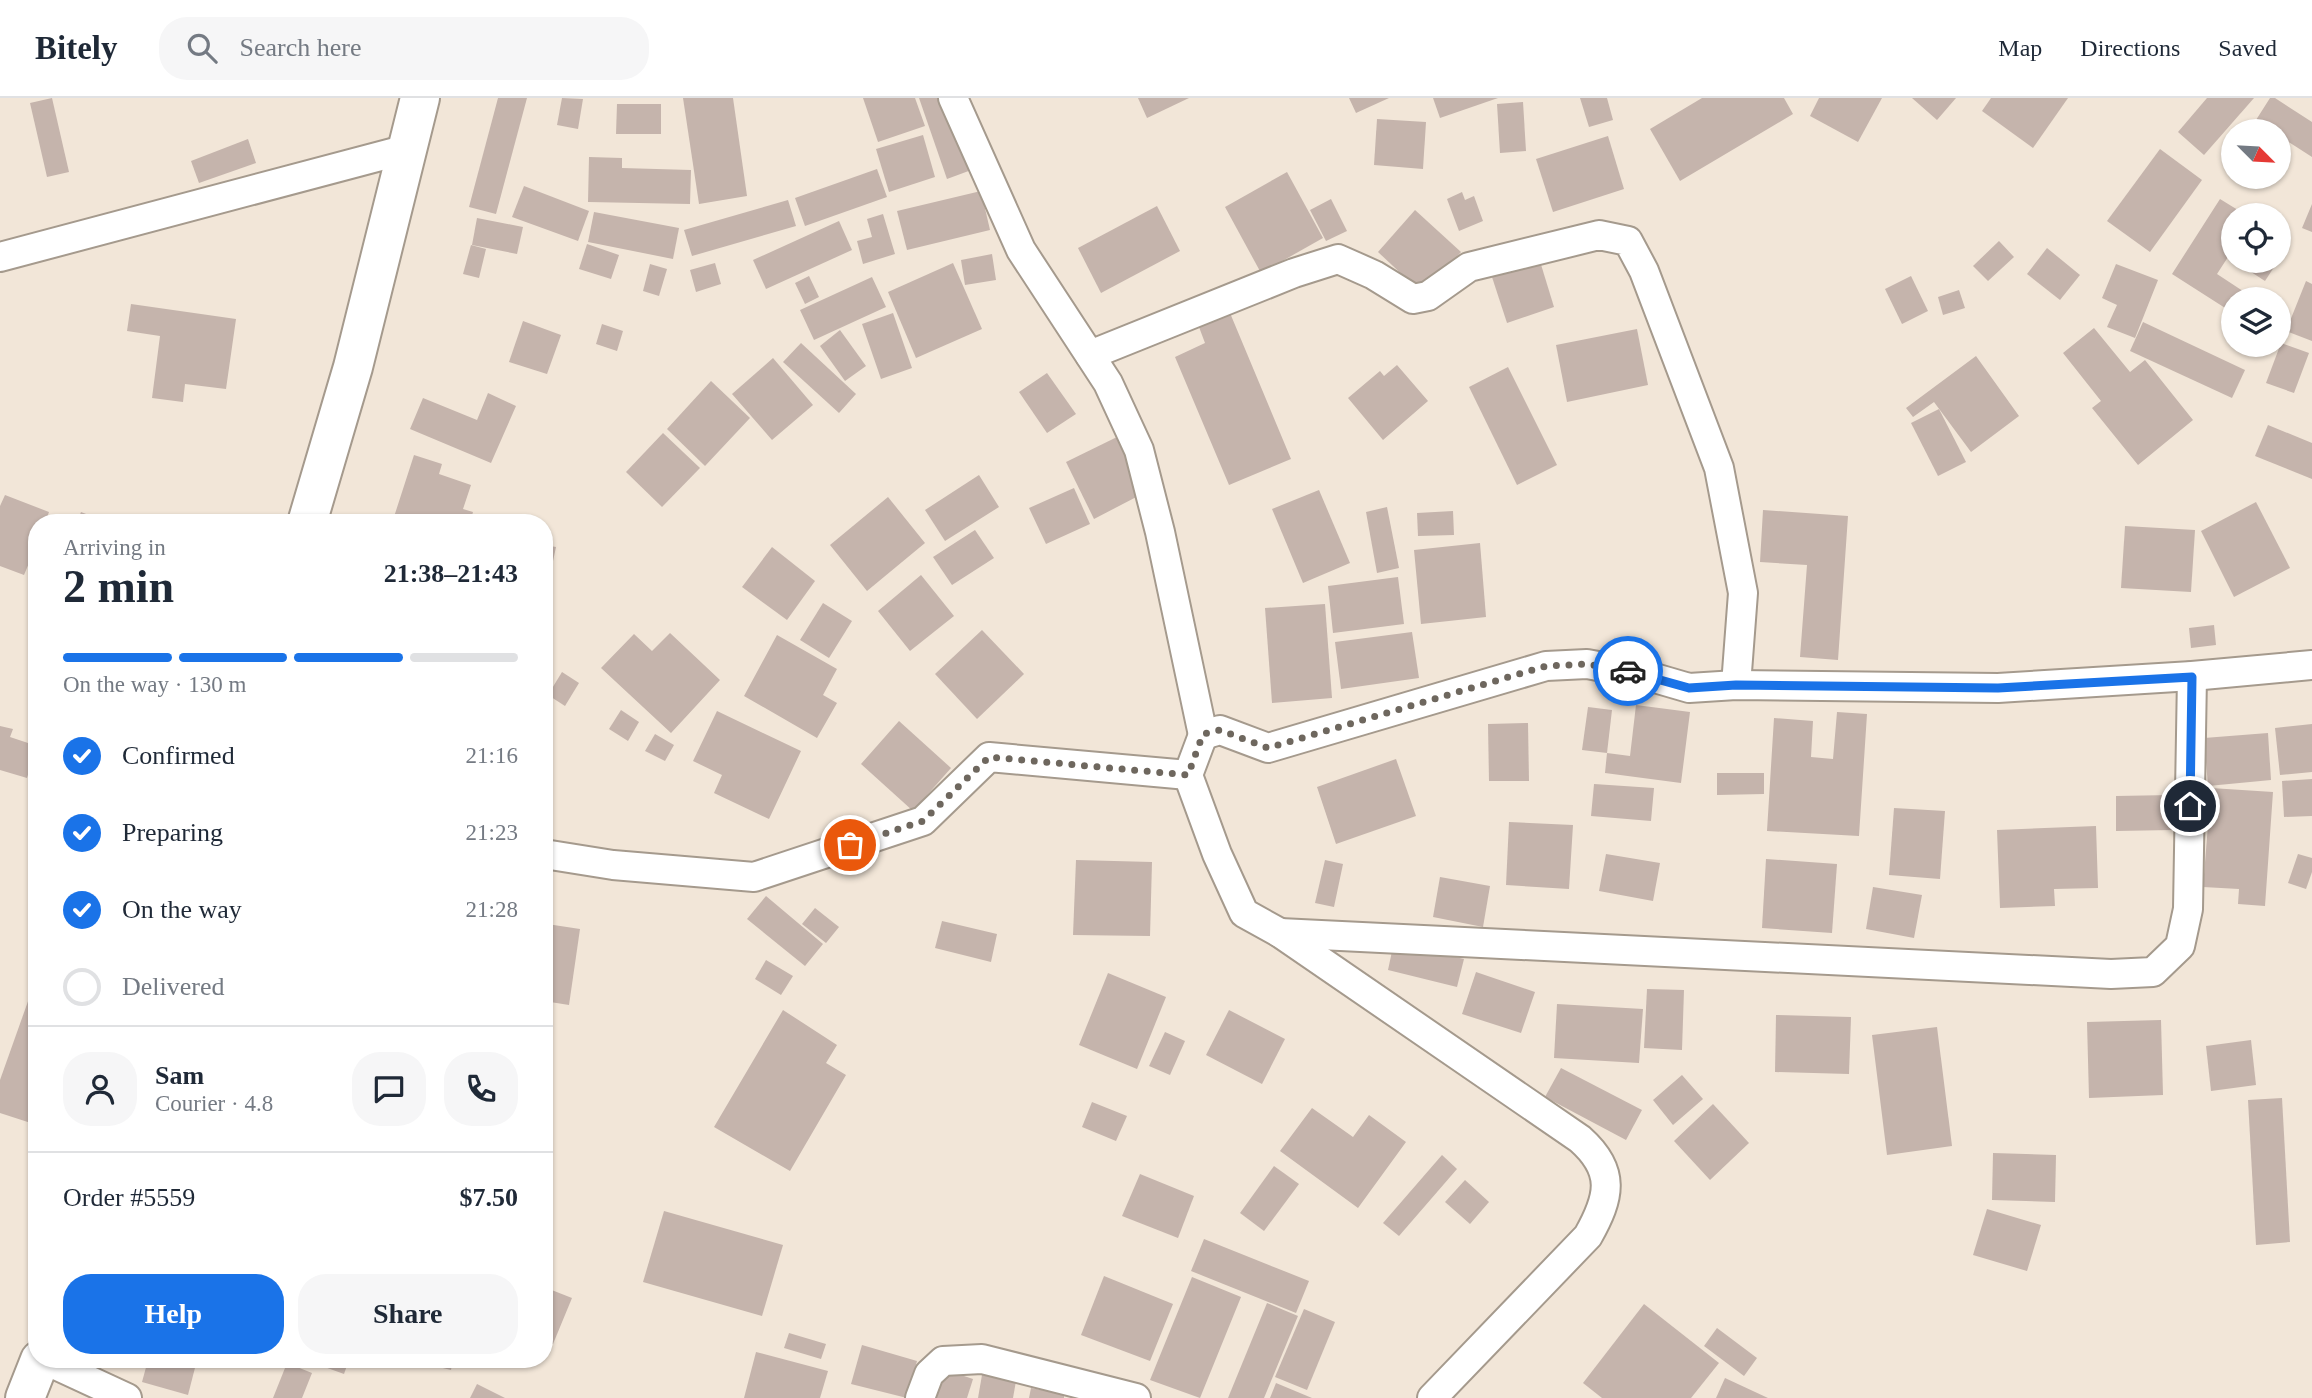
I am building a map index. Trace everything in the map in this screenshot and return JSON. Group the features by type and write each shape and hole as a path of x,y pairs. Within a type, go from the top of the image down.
{"main road":[{"path":"310,514 353,367 420,98"},
{"path":"25,1398 39,1368"}],"street":[{"path":"953,98 1021,250 1108,383 1139,450 1160,532 1203,734 1188,775 1217,854 1244,913 1280,933 1580,1139 1598,1155 1606,1180 1604,1208 1588,1236 1432,1398"},
{"path":"0,257 407,149"},
{"path":"1090,355 1294,273 1338,259 1374,275 1413,299 1428,296 1469,267 1599,235 1628,241 1644,271 1719,468 1743,593 1736,685"},
{"path":"1203,734 1220,730 1268,748 1546,666 1587,664 1641,674 1689,688 1736,685 1998,688 2192,677 2312,665"},
{"path":"1280,933 2111,974 2153,971 2180,946 2188,909 2192,677"},
{"path":"553,855 613,865 754,877 923,821 989,757 1188,775"},
{"path":"920,1398 929,1374 943,1361 982,1359 1136,1398"},
{"path":"61,1368 127,1398"}],"building":[{"path":"52,98 69,172 47,177 30,103"},
{"path":"498,98 527,98 496,214 469,207"},
{"path":"562,98 583,99 578,129 557,125"},
{"path":"683,98 733,98 747,196 699,204"},
{"path":"863,98 915,98 925,126 878,142"},
{"path":"919,98 950,98 974,169 947,179"},
{"path":"1138,98 1189,98 1147,118"},
{"path":"1349,98 1389,98 1356,113"},
{"path":"1433,98 1498,98 1440,118"},
{"path":"1580,98 1607,98 1613,120 1589,127"},
{"path":"1702,98 1784,98 1793,114 1680,181 1650,129"},
{"path":"1819,98 1882,98 1858,142 1810,116"},
{"path":"1912,98 1956,98 1937,120"},
{"path":"1991,98 2068,98 2033,148 1982,111"},
{"path":"2207,98 2254,98 2236,119 2221,119 2221,136 2204,155 2178,132"},
{"path":"2270,98 2275,98 2312,122 2312,157 2291,143 2291,119 2257,119"},
{"path":"1523,102 1526,151 1500,153 1497,104"},
{"path":"617,104 661,104 661,134 616,134"},
{"path":"1377,119 1426,122 1423,169 1374,165"},
{"path":"923,135 935,177 889,192 876,149"},
{"path":"1608,136 1624,189 1553,212 1536,159"},
{"path":"248,139 256,163 199,183 191,161"},
{"path":"2160,149 2202,180 2150,252 2107,221"},
{"path":"589,157 622,158 622,168 691,170 690,204 588,202"},
{"path":"877,169 887,197 805,226 795,198"},
{"path":"1287,172 1323,238 1261,273 1225,207"},
{"path":"524,186 589,211 578,241 512,217"},
{"path":"981,191 990,230 907,250 897,211"},
{"path":"1462,192 1465,200 1474,196 1483,221 1459,231 1447,199"},
{"path":"1331,199 1347,231 1326,241 1310,210"},
{"path":"2220,199 2226,203 2221,203 2221,268 2217,274 2237,287 2221,287 2221,305 2172,274"},
{"path":"788,200 796,226 692,256 684,230"},
{"path":"2312,204 2312,232 2302,228"},
{"path":"1157,206 1180,251 1101,293 1078,248"},
{"path":"1415,210 1461,252 1423,294 1378,252"},
{"path":"594,212 679,228 673,259 588,242"},
{"path":"883,214 895,254 863,264 857,241 872,237 867,219"},
{"path":"477,218 523,227 517,254 472,245"},
{"path":"839,221 852,250 766,289 753,260"},
{"path":"1999,241 2014,257 1988,281 1973,266"},
{"path":"587,244 619,255 611,279 579,269"},
{"path":"471,245 486,249 479,278 463,274"},
{"path":"2047,248 2080,275 2060,300 2027,274"},
{"path":"992,254 996,280 965,285 961,260"},
{"path":"1539,258 1554,307 1507,323 1491,274"},
{"path":"715,263 721,284 696,292 690,270"},
{"path":"953,263 982,329 916,358 888,292"},
{"path":"650,264 667,269 659,296 643,291"},
{"path":"2116,264 2158,280 2135,338 2107,327 2117,305 2102,298"},
{"path":"2253,273 2270,273 2265,281"},
{"path":"809,276 819,297 805,304 795,283"},
{"path":"1911,276 1928,311 1902,324 1885,289"},
{"path":"872,277 886,307 814,340 800,310"},
{"path":"2306,281 2312,284 2312,341 2291,333 2291,318"},
{"path":"1959,290 1965,308 1943,315 1938,297"},
{"path":"131,304 236,319 226,389 185,384 183,402 152,398 160,336 127,331"},
{"path":"893,313 912,368 881,379 862,324"},
{"path":"1230,313 1291,459 1229,485 1175,357 1205,343 1199,327"},
{"path":"523,321 561,335 547,374 509,362"},
{"path":"2143,322 2245,370 2232,398 2130,351"},
{"path":"602,324 623,331 617,351 596,344"},
{"path":"2094,328 2130,372 2145,360 2193,420 2138,465 2092,408 2101,401 2063,353"},
{"path":"1637,329 1648,385 1567,402 1556,345"},
{"path":"840,330 866,366 845,381 820,346"},
{"path":"801,343 856,394 839,413 783,362"},
{"path":"2291,347 2309,353 2294,393 2266,383 2276,357 2291,357"},
{"path":"1976,356 2019,416 1971,452 1934,402 1913,417 1906,408"},
{"path":"773,358 813,405 772,440 732,394"},
{"path":"1397,365 1428,401 1383,440 1348,398 1380,371 1384,376"},
{"path":"1508,367 1557,465 1517,485 1469,387"},
{"path":"1047,373 1076,414 1047,433 1019,392"},
{"path":"711,381 750,418 705,466 667,429"},
{"path":"488,393 516,406 491,463 410,429 423,398 477,420"},
{"path":"1939,409 1966,462 1938,476 1911,423"},
{"path":"2268,425 2312,443 2312,479 2255,456"},
{"path":"663,433 700,468 662,507 626,472"},
{"path":"1117,437 1144,493 1094,519 1066,462"},
{"path":"414,455 442,464 439,474 471,485 463,509 472,514 395,514"},
{"path":"979,475 999,507 945,541 925,510"},
{"path":"1074,488 1090,524 1046,544 1029,508"},
{"path":"1319,490 1350,563 1303,583 1272,509"},
{"path":"5,495 49,512 28,514 28,565 24,575 0,566 0,506"},
{"path":"888,497 925,543 867,591 830,545"},
{"path":"2256,502 2290,568 2234,597 2201,531"},
{"path":"1387,507 1399,568 1377,573 1366,512"},
{"path":"1763,510 1848,516 1838,660 1800,657 1807,565 1760,562"},
{"path":"1453,511 1454,535 1418,536 1417,513"},
{"path":"2125,526 2195,530 2191,592 2121,588"},
{"path":"975,530 994,558 952,585 933,557"},
{"path":"1480,543 1486,617 1421,624 1414,550"},
{"path":"772,547 815,581 787,620 742,587"},
{"path":"921,575 954,616 910,651 878,611"},
{"path":"1398,577 1404,624 1333,633 1328,586"},
{"path":"823,603 852,621 829,658 800,640"},
{"path":"1325,604 1332,698 1272,703 1265,608"},
{"path":"2214,625 2216,645 2191,648 2189,628"},
{"path":"982,630 1024,674 977,719 935,674"},
{"path":"1412,632 1419,678 1341,689 1335,642"},
{"path":"670,633 720,680 671,733 601,668 634,634 652,651"},
{"path":"777,635 837,669 823,695 837,703 817,738 744,696"},
{"path":"562,672 579,683 565,706 553,698 553,687"},
{"path":"1636,705 1690,712 1681,783 1605,773 1607,753 1630,756"},
{"path":"1588,707 1612,710 1607,753 1582,750"},
{"path":"621,710 639,722 628,741 609,729"},
{"path":"717,711 801,751 769,819 714,793 722,775 693,761"},
{"path":"1837,712 1867,714 1859,836 1767,831 1774,718 1813,721 1811,757 1833,759"},
{"path":"899,721 951,768 913,811 861,764"},
{"path":"1528,723 1529,781 1489,781 1488,724"},
{"path":"2312,724 2312,772 2280,775 2275,728"},
{"path":"0,726 13,729 10,737 28,743 28,775 27,778 0,770"},
{"path":"2268,733 2271,780 2208,786 2204,738"},
{"path":"655,734 674,745 665,761 645,751"},
{"path":"1396,759 1416,816 1336,844 1317,787"},
{"path":"1717,773 1764,773 1764,794 1717,795"},
{"path":"2312,779 2312,816 2284,817 2282,781"},
{"path":"1594,784 1654,788 1651,821 1591,816"},
{"path":"2211,788 2273,792 2265,906 2238,904 2239,889 2203,887"},
{"path":"2171,795 2172,830 2116,831 2116,796"},
{"path":"1894,808 1945,811 1940,879 1889,875"},
{"path":"1509,822 1573,825 1569,889 1506,885"},
{"path":"2096,826 2098,888 2054,889 2055,906 2000,908 1997,830"},
{"path":"1606,854 1660,863 1653,901 1599,891"},
{"path":"2298,854 2312,858 2312,872 2306,889 2288,883"},
{"path":"1766,859 1837,864 1832,933 1762,928"},
{"path":"1076,860 1152,862 1150,936 1073,935"},
{"path":"1325,860 1343,864 1334,907 1315,903"},
{"path":"1440,877 1490,886 1483,927 1433,917"},
{"path":"1873,887 1922,895 1914,938 1866,929"},
{"path":"766,896 823,944 805,966 747,919"},
{"path":"815,908 839,927 826,943 802,924"},
{"path":"942,921 997,934 991,962 935,948"},
{"path":"553,925 580,929 569,1005 553,1002"},
{"path":"1394,942 1464,959 1457,987 1388,970"},
{"path":"766,960 793,976 781,995 755,979"},
{"path":"1476,972 1535,992 1521,1033 1462,1014"},
{"path":"1108,973 1166,997 1137,1069 1079,1045"},
{"path":"1647,989 1684,990 1682,1050 1644,1048"},
{"path":"28,1001 28,1122 0,1113 0,1080"},
{"path":"1557,1004 1643,1009 1639,1063 1554,1058"},
{"path":"783,1010 837,1045 826,1063 846,1075 790,1171 714,1127"},
{"path":"1229,1010 1285,1039 1262,1084 1206,1055"},
{"path":"1776,1015 1851,1017 1849,1074 1775,1072"},
{"path":"2161,1020 2163,1095 2089,1098 2087,1022"},
{"path":"1937,1027 1952,1146 1887,1155 1872,1035"},
{"path":"1165,1032 1185,1041 1170,1075 1149,1066"},
{"path":"2251,1040 2256,1085 2211,1091 2206,1046"},
{"path":"1561,1068 1642,1110 1626,1140 1545,1097"},
{"path":"1682,1075 1703,1099 1673,1125 1653,1100"},
{"path":"2282,1098 2290,1242 2256,1245 2248,1100"},
{"path":"1092,1102 1127,1116 1116,1141 1082,1127"},
{"path":"1713,1104 1749,1143 1710,1180 1674,1141"},
{"path":"1312,1108 1353,1137 1369,1115 1406,1142 1358,1208 1280,1151"},
{"path":"1993,1153 2056,1155 2055,1202 1992,1200"},
{"path":"1442,1155 1457,1169 1399,1236 1383,1223"},
{"path":"1274,1166 1299,1184 1264,1231 1240,1213"},
{"path":"1140,1174 1194,1196 1178,1238 1122,1216"},
{"path":"1465,1180 1489,1202 1470,1224 1445,1202"},
{"path":"1987,1209 2041,1225 2027,1271 1973,1255"},
{"path":"664,1211 783,1245 762,1316 643,1282"},
{"path":"1204,1239 1309,1281 1296,1313 1191,1271"},
{"path":"1104,1276 1173,1304 1150,1361 1081,1335"},
{"path":"1192,1277 1241,1297 1200,1398 1150,1380"},
{"path":"553,1291 572,1298 553,1344"},
{"path":"1267,1303 1298,1316 1264,1398 1228,1398"},
{"path":"1644,1304 1719,1363 1691,1398 1602,1398 1583,1383"},
{"path":"1304,1309 1335,1322 1307,1390 1275,1377"},
{"path":"1717,1328 1757,1358 1744,1376 1704,1346"},
{"path":"789,1333 826,1344 821,1359 784,1348"},
{"path":"862,1345 917,1361 907,1398 851,1384"},
{"path":"756,1352 828,1371 820,1398 744,1398"},
{"path":"146,1368 195,1368 188,1395 142,1382"},
{"path":"285,1368 300,1368 312,1373 302,1398 273,1398"},
{"path":"327,1368 346,1368 344,1374"},
{"path":"943,1369 973,1379 967,1398 933,1398"},
{"path":"982,1375 1016,1381 1013,1398 978,1398"},
{"path":"1725,1378 1768,1398 1716,1398"},
{"path":"1276,1383 1312,1398 1270,1398"},
{"path":"477,1384 505,1398 470,1398"},
{"path":"1031,1388 1064,1394 1064,1398 1029,1398"}],"way so far":[{"path":"850,845 923,821 989,757 1188,775 1203,734 1220,730 1268,748 1546,666 1587,664 1628,671"}],"route":[{"path":"1628,671 1689,688 1736,685 1998,688 2192,677 2190,806"}]}
